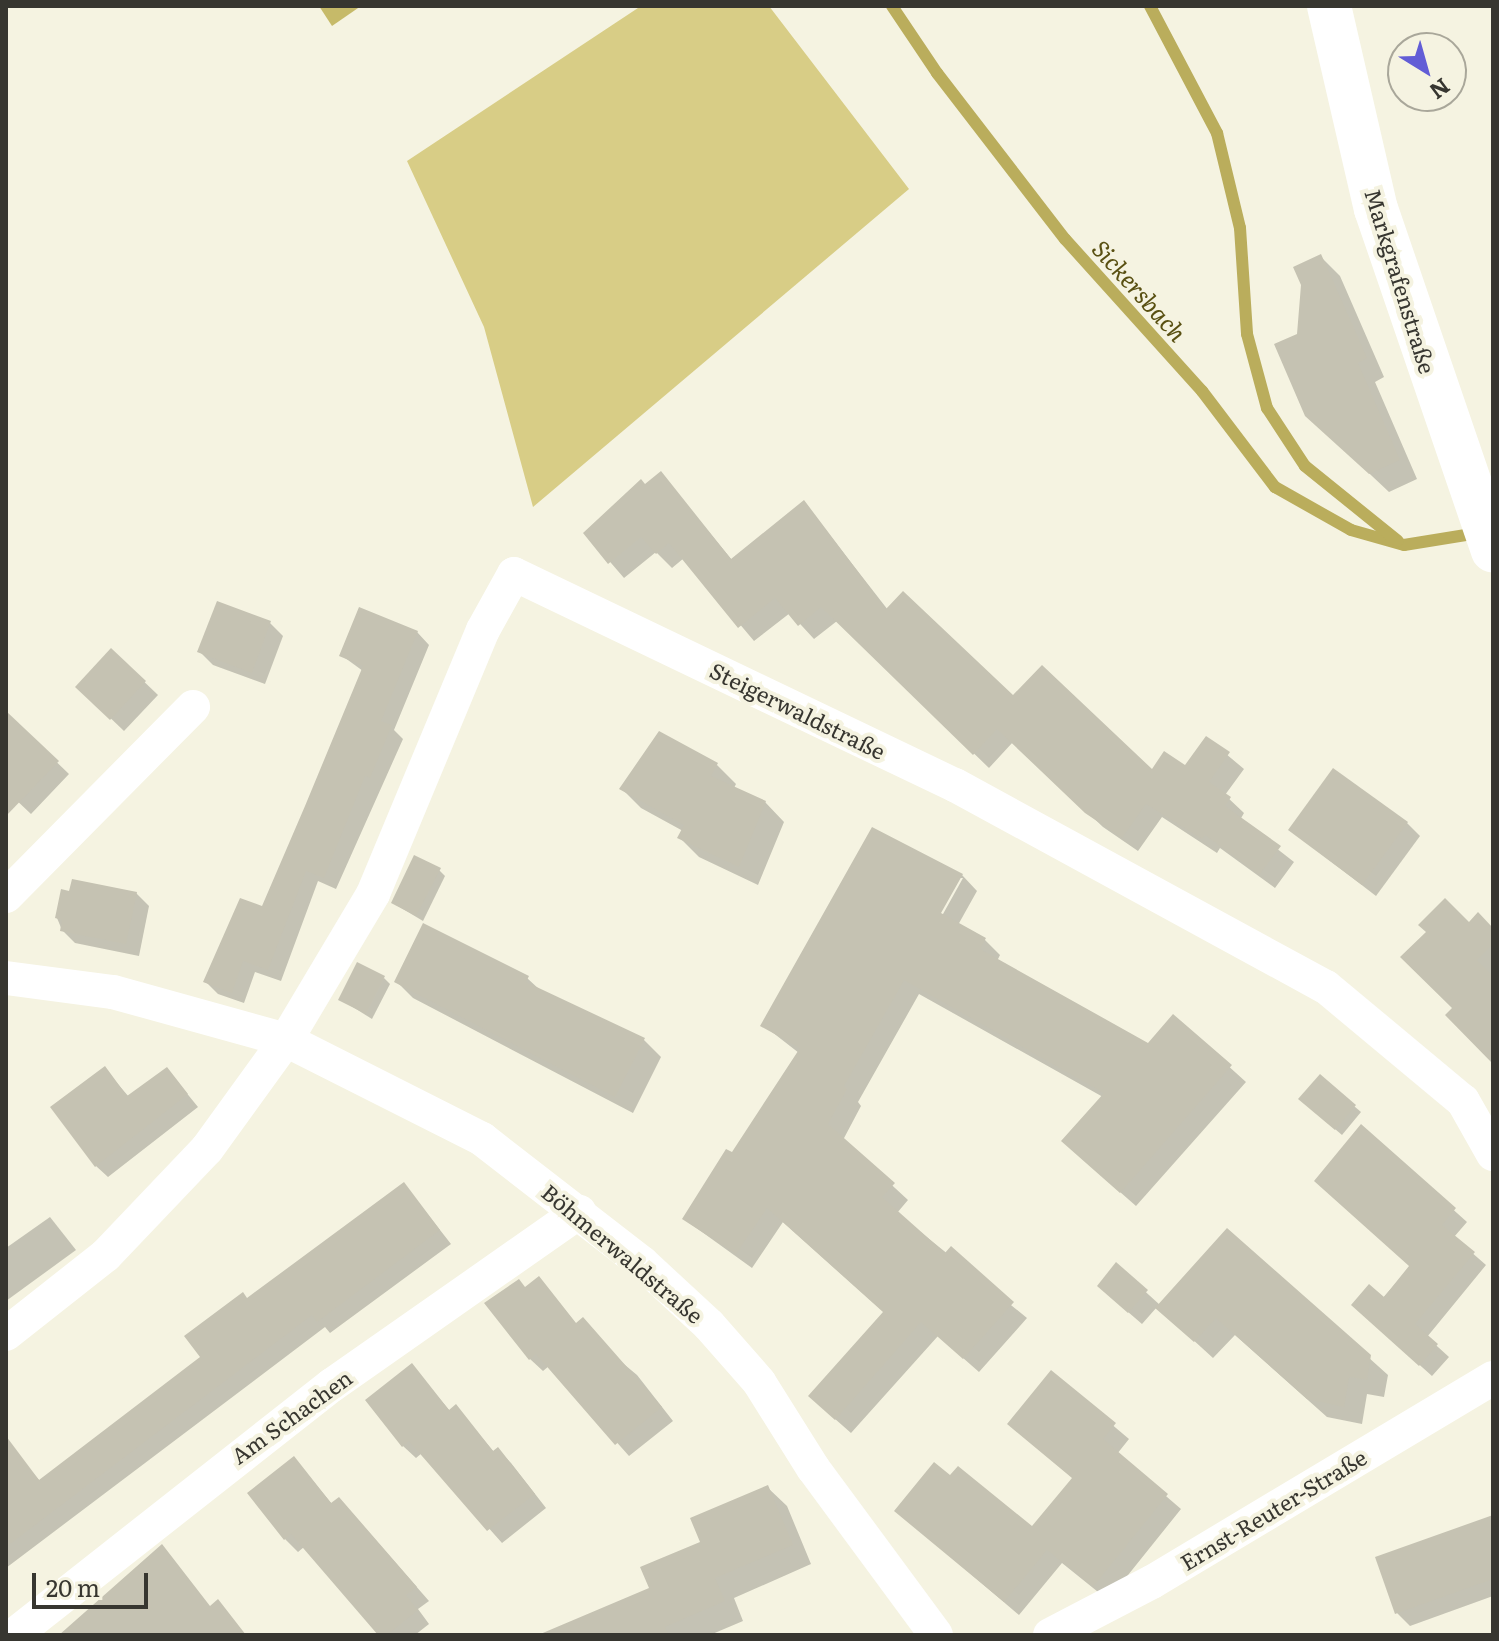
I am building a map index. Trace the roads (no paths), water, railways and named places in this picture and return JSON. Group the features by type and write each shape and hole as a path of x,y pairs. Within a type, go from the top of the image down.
{"street":[{"name":"Markgrafenstraße","path":"1329,6 1376,209 1493,550"},
{"name":"Steigerwaldstraße","path":"286,1040 373,894 483,630 514,574 955,785 1326,987 1463,1101 1493,1154"},
{"path":"6,896 193,707"},
{"name":"Böhmerwaldstraße","path":"6,978 113,992 286,1040 482,1139 579,1212 709,1325 759,1382 813,1468 936,1635"},
{"path":"6,1334 106,1255 207,1149 286,1040"},
{"name":"Am Schachen","path":"14,1635 332,1385 579,1212"},
{"name":"Ernst-Reuter-Straße","path":"1050,1635 1152,1582 1493,1378"}],"waterway":[{"name":"Sickersbach","path":"892,6 937,73 1065,239 1202,391 1275,487 1351,530 1404,545 1478,533"},
{"path":"1150,6 1217,133 1240,228 1247,334 1267,408 1305,466 1398,541"}]}
